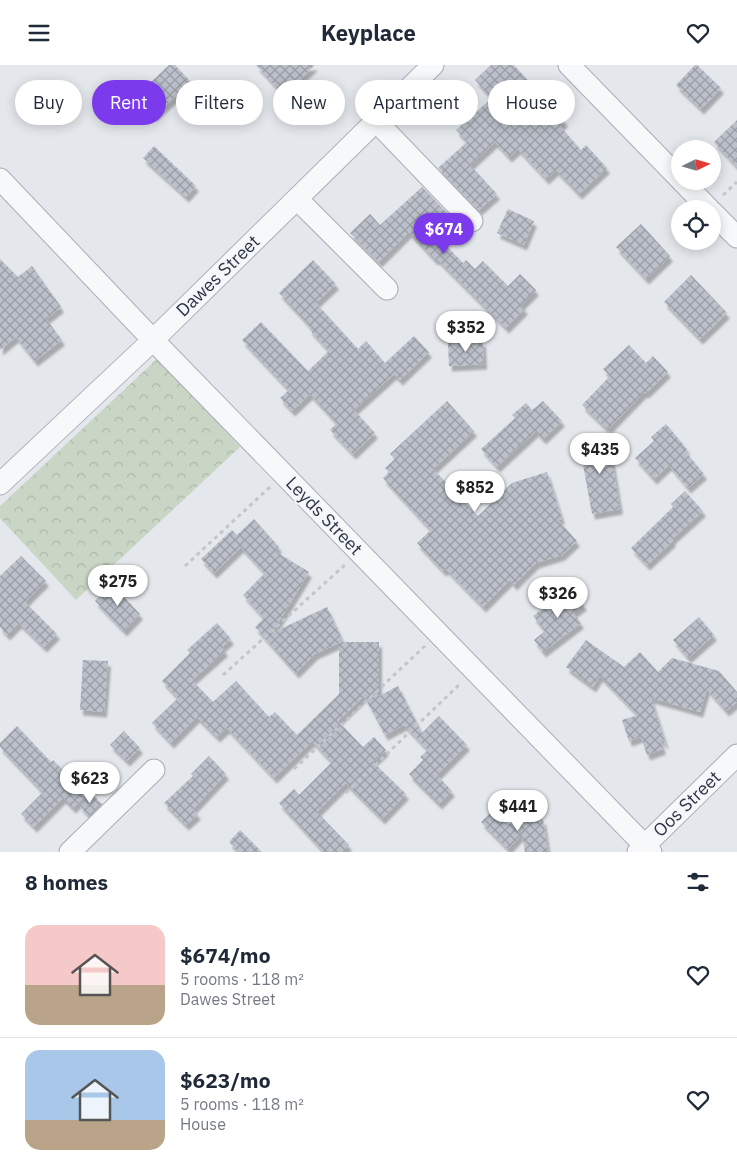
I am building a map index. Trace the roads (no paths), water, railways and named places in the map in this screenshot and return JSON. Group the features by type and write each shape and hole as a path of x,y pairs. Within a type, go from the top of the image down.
{"street":[{"name":"Dawes Street","path":"418,80 433,65"},
{"path":"570,65 671,170"},
{"name":"Dawes Street","path":"0,484 152,340 372,125"},
{"path":"380,125 472,221"},
{"name":"Leyds Street","path":"0,179 152,340 474,670 644,850"},
{"path":"691,190 700,200"},
{"path":"297,199 386,289"},
{"path":"721,221 737,237"},
{"name":"Oos Street","path":"644,850 737,755"},
{"path":"70,852 154,770"}]}
